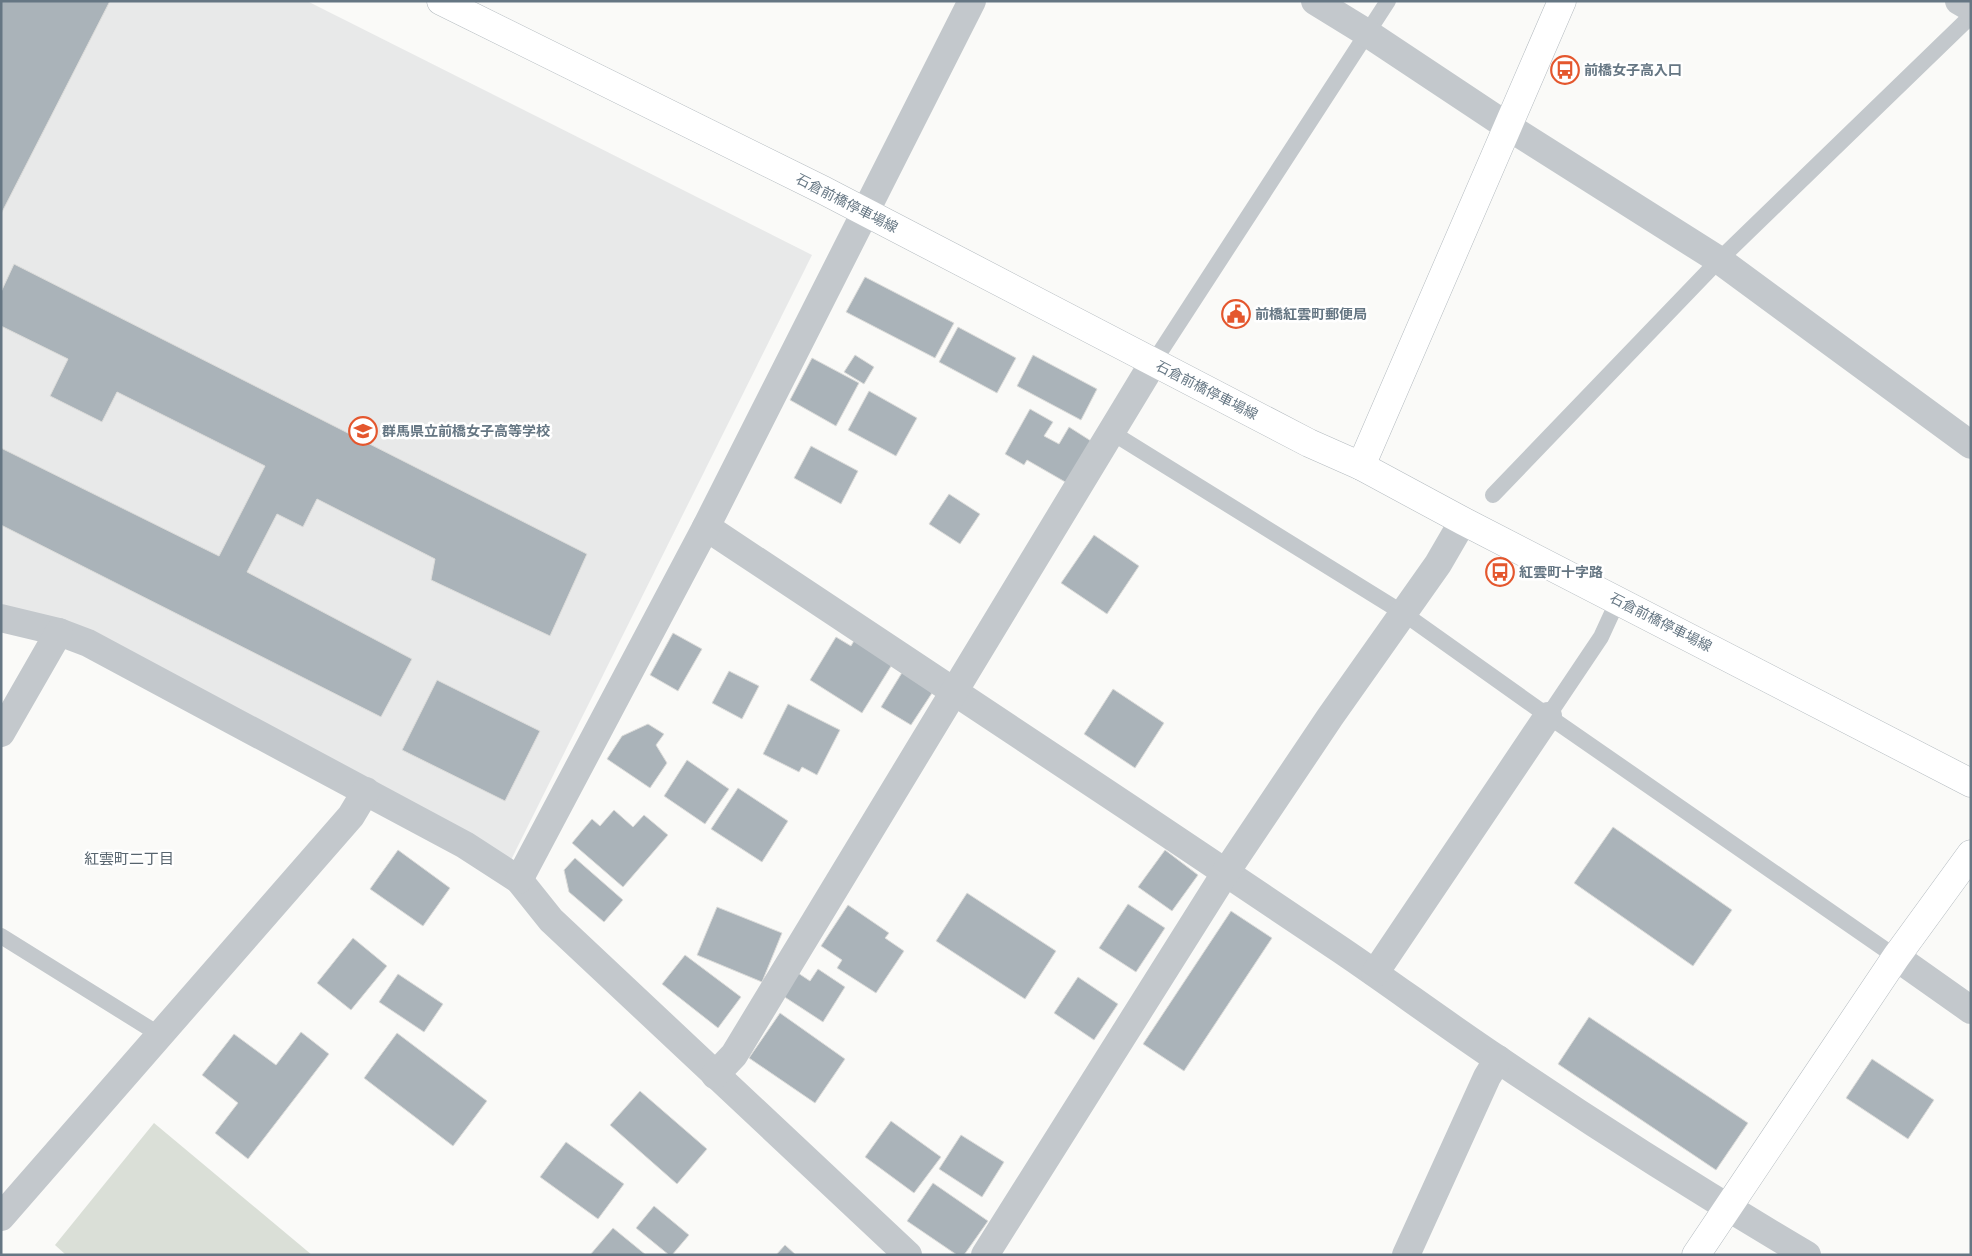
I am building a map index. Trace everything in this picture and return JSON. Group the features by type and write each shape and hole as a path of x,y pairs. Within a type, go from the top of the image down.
{"main road":[{"name":"石倉前橋停車場線","path":"442,1 865,212 1309,443 1362,466 1463,521 1971,783"},
{"path":"1362,466 1562,1"},
{"path":"1696,1255 1896,957 1971,854"}],"street":[{"path":"519,880 706,527 972,1"},
{"path":"1314,1 1367,33 1507,126 1719,260 1971,445"},
{"path":"1959,1 1971,8"},
{"path":"715,1075 734,1055 1153,363"},
{"path":"985,1255 1226,872 1330,717 1438,564 1463,521"},
{"path":"706,527 954,689 1375,973 1498,1059 1728,1208 1807,1255"},
{"path":"1,618 59,632 88,643 465,845 519,880 551,920 908,1255"},
{"path":"1,733 59,632"},
{"path":"1375,973 1548,716"},
{"path":"1,1217 351,816 366,791"},
{"path":"1896,957 1971,1010"},
{"path":"1406,1255 1487,1077 1498,1059"}],"lane":[{"path":"1153,363 1388,1"},
{"path":"1493,495 1719,260 1971,16"},
{"path":"1111,432 1403,613 1896,957"},
{"path":"1548,716 1601,637 1618,600"},
{"path":"1,936 160,1035"}],"shaded area":[{"name":"群馬県立前橋女子高等学校","path":"1,1 307,1 812,255 511,860 1,608"},
{"path":"154,1123 312,1255 66,1255 55,1245"}],"building":[{"path":"1,1 110,1 1,214"},
{"path":"14,264 587,554 550,636 431,580 435,559 317,499 303,527 277,514 247,572 412,659 381,717 1,525 1,448 219,556 265,466 117,392 102,422 50,396 68,359 1,326 1,292"},
{"path":"865,277 954,323 935,358 846,312"},
{"path":"958,327 1016,358 997,393 939,362"},
{"path":"855,355 874,367 864,384 844,372"},
{"path":"1033,355 1097,389 1081,420 1017,386"},
{"path":"812,358 859,383 836,426 790,400"},
{"path":"869,391 917,418 896,456 848,430"},
{"path":"1030,409 1053,422 1044,436 1059,444 1069,427 1091,441 1067,483 1027,460 1024,465 1005,454"},
{"path":"811,446 858,471 841,504 794,478"},
{"path":"949,494 980,514 960,544 929,524"},
{"path":"1094,535 1139,566 1107,614 1061,583"},
{"path":"673,633 702,649 678,691 650,675"},
{"path":"836,637 851,646 855,639 893,663 862,713 810,680"},
{"path":"729,671 759,686 742,719 712,703"},
{"path":"903,671 934,690 911,725 881,707"},
{"path":"437,680 540,731 505,801 402,750"},
{"path":"1113,689 1164,723 1135,768 1084,734"},
{"path":"788,704 840,730 817,775 802,767 799,772 763,754"},
{"path":"648,724 664,734 656,745 667,763 650,788 607,759 622,736"},
{"path":"687,760 729,789 705,824 664,796"},
{"path":"738,788 788,821 762,862 711,829"},
{"path":"614,810 633,827 644,815 668,835 623,887 572,843 592,819 600,826"},
{"path":"1613,827 1732,910 1693,966 1574,883"},
{"path":"398,850 450,888 423,926 370,889"},
{"path":"1165,850 1198,875 1172,911 1138,887"},
{"path":"575,858 623,900 604,922 569,892 564,870"},
{"path":"967,893 1056,951 1025,999 936,941"},
{"path":"1128,904 1165,928 1136,972 1099,948"},
{"path":"848,905 889,933 885,938 904,951 876,993 837,968 842,960 821,946"},
{"path":"717,907 782,933 762,982 697,955"},
{"path":"1231,911 1272,938 1184,1071 1143,1044"},
{"path":"353,938 387,966 351,1010 317,983"},
{"path":"685,955 741,997 718,1028 662,984"},
{"path":"818,969 845,987 823,1022 780,994 795,971 810,981"},
{"path":"398,974 443,1004 424,1032 379,1002"},
{"path":"1078,977 1118,1004 1094,1040 1054,1013"},
{"path":"780,1013 845,1059 815,1103 749,1058"},
{"path":"1589,1017 1748,1123 1716,1170 1558,1064"},
{"path":"301,1032 329,1054 248,1159 215,1133 238,1103 202,1075 234,1034 276,1065"},
{"path":"397,1033 487,1101 453,1146 364,1078"},
{"path":"1872,1059 1934,1100 1908,1139 1846,1098"},
{"path":"640,1091 707,1149 677,1184 610,1125"},
{"path":"891,1121 941,1157 914,1193 865,1157"},
{"path":"961,1135 1004,1162 982,1197 939,1169"},
{"path":"566,1142 624,1184 598,1219 540,1177"},
{"path":"933,1183 988,1221 964,1255 957,1255 907,1221"},
{"path":"654,1206 689,1235 672,1255 669,1255 636,1228"},
{"path":"613,1228 646,1255 590,1255"},
{"path":"785,1245 796,1255 776,1255"}],"place":[{"name":"前橋女子高入口","path":"1565,70"},
{"name":"前橋紅雲町郵便局","path":"1236,314"},
{"name":"群馬県立前橋女子高等学校","path":"363,431"},
{"name":"紅雲町十字路","path":"1500,572"}],"district":[{"name":"紅雲町二丁目","path":"129,859"}]}
